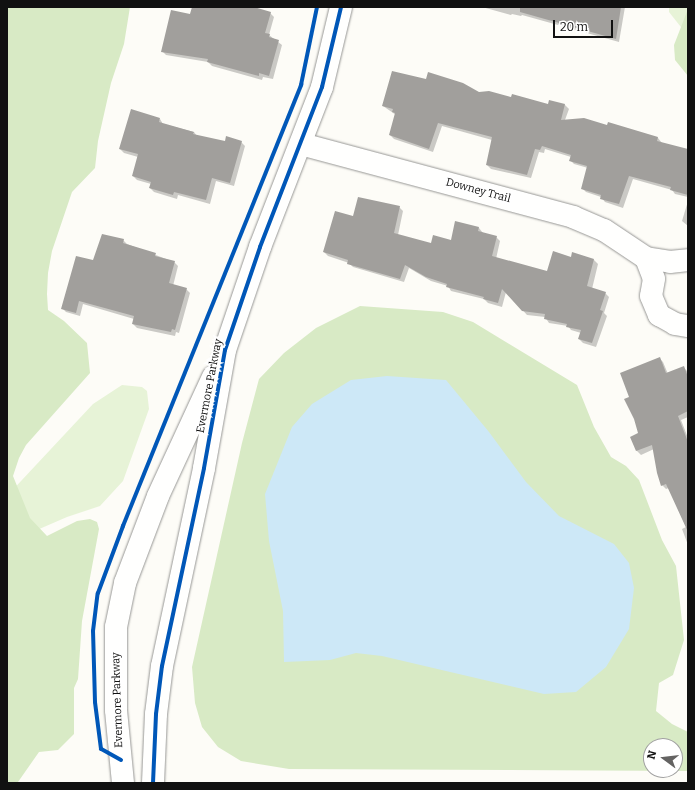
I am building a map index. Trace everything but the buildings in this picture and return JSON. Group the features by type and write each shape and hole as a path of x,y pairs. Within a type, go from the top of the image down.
{"street":[{"name":"Evermore Parkway","path":"123,783 116,710 116,627 125,583 158,496 225,350 260,247 322,87 341,7"},
{"name":"Downey Trail","path":"301,144 573,217 604,230 646,258 670,262 688,260"},
{"path":"646,258 654,279 651,296 659,314 675,324 688,326"},
{"name":"Evermore Parkway","path":"153,783 156,714 162,666 204,468 225,350"}],"green space":[{"path":"7,7 130,7 124,44 111,83 98,141 95,168 72,192 52,251 48,273 48,310 64,321 87,343 90,373 26,445 19,458 13,476 30,518 47,536 77,521 90,519 97,522 99,529 82,621 78,679 74,688 74,734 58,750 39,752 18,782 12,783 7,783"},
{"path":"669,7 688,7 688,36 669,12"},
{"path":"688,9 688,76 675,60 674,45"},
{"path":"360,306 443,312 473,322 577,385 594,427 611,457 626,466 639,480 662,540 676,566 684,640 673,675 659,683 656,711 672,724 688,732 688,771 683,771 683,738 643,738 643,771 289,769 241,761 218,747 202,727 195,703 192,667 242,443 259,379 284,353 316,328"},
{"path":"122,385 142,387 147,391 149,409 123,481 100,506 67,517 37,530 7,496 93,404"}],"water":[{"path":"387,376 446,380 489,432 526,482 559,516 614,544 629,563 634,588 629,629 606,667 576,692 544,694 382,656 356,653 330,660 284,662 283,611 269,541 265,494 292,427 312,404 351,380"}],"cycle path":[{"path":"121,760 101,749 95,702 93,631 98,593 123,526 301,85 317,7"},
{"path":"153,783 156,714 162,666 204,468 225,350 260,247 322,87 341,7"}]}
